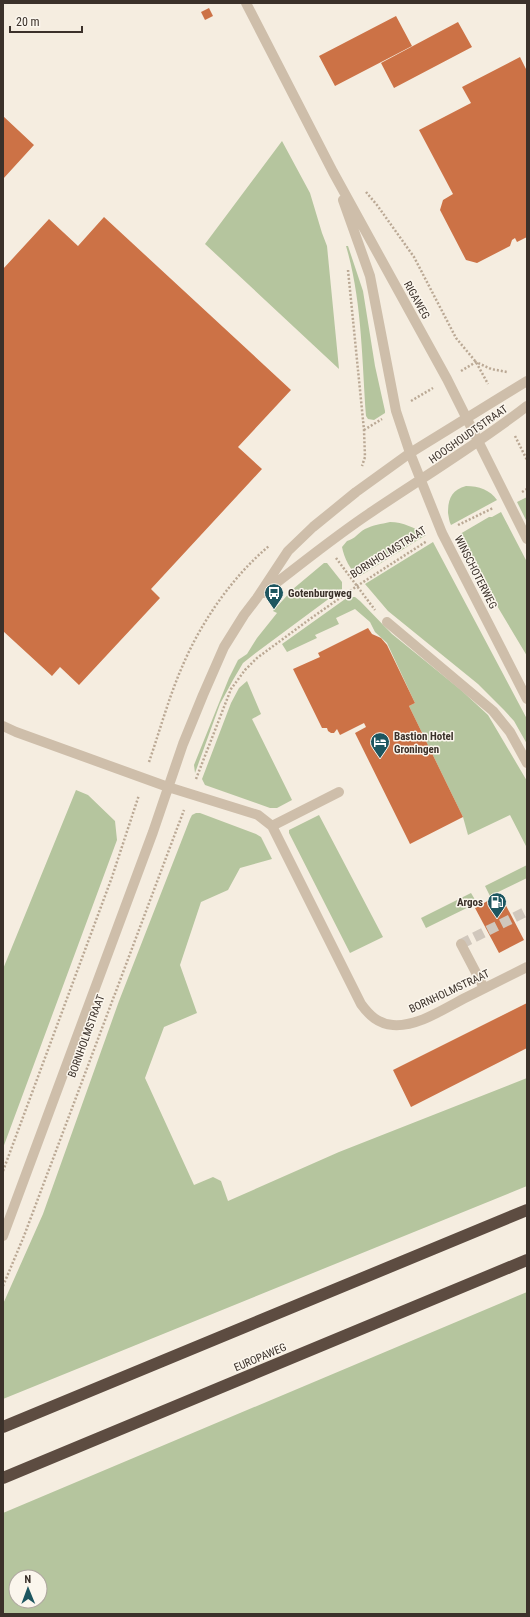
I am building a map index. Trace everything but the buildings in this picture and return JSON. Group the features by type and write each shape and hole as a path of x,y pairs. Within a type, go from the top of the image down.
{"highway":[{"path":"3,1427 527,1210"},
{"name":"EUROPAWEG","path":"3,1478 527,1260"}],"street":[{"name":"RIGAWEG","path":"246,3 333,172 447,379 478,441"},
{"name":"RIGAWEG","path":"333,172 370,276 396,411 410,453"},
{"name":"HOOGHOUDTSTRAAT","path":"466,418 527,381"},
{"name":"HOOGHOUDTSTRAAT","path":"421,480 508,421 527,406"},
{"name":"BORNHOLMSTRAAT","path":"3,1236 168,786 203,695 224,647 288,551 313,527 356,492 410,453 466,418"},
{"path":"478,441 527,539"},
{"name":"WINSCHOTERWEG","path":"410,453 442,533 527,699"},
{"name":"BORNHOLMSTRAAT","path":"257,598 327,544 421,480"},
{"path":"387,622 493,711 510,732 527,763"},
{"path":"3,726 168,786"},
{"name":"BORNHOLMSTRAAT","path":"168,786 258,815 272,826 361,1004 374,1019 383,1023 394,1025 415,1022 527,967"},
{"path":"272,826 339,792"},
{"path":"461,944 484,988"}],"path":[{"path":"362,188 377,205 414,257 456,338 476,362 496,399"},
{"path":"347,267 349,274 364,430 476,362"},
{"path":"476,362 491,369 512,371"},
{"path":"508,421 527,460"},
{"name":"BORNHOLMSTRAAT","path":"3,1286 24,1236 168,849 191,794 231,689 245,670 257,658 357,586 428,540 527,489"},
{"path":"327,544 372,607 387,622"},
{"path":"3,1171 112,877 144,777"}],"green space":[{"path":"282,141 310,193 327,246 339,369 205,244"},
{"path":"346,246 348,246 363,291 375,366 385,411 385,413 374,420 368,419 366,416 358,309"},
{"path":"466,486 484,489 497,500 451,525 448,513 450,499 454,492"},
{"path":"527,497 527,522 517,502"},
{"path":"501,512 527,562 527,656 487,589 462,543 460,534 489,517"},
{"path":"390,522 409,526 426,535 360,576 356,574 348,564 342,547 347,541 365,529"},
{"path":"433,542 527,719 527,744 514,721 478,684 388,611 365,584"},
{"path":"324,563 327,563 342,582 342,589 243,663 220,704 195,773 194,765 229,678 238,660 247,654 257,638 277,613 273,611 293,589"},
{"path":"348,597 355,597 360,601 392,634 461,690 488,715 527,781 527,848 510,815 468,835 463,817 409,706 415,703 387,643 375,632 370,622 355,609 336,618 339,624 315,635 317,638 287,652 282,644"},
{"path":"247,681 261,714 252,719 292,800 277,808 270,808 205,785 202,779 231,703 239,688"},
{"path":"76,790 88,795 115,821 117,840 3,1148 3,969"},
{"path":"200,813 261,837 272,859 240,868 228,890 201,902 180,965 197,1013 164,1027 145,1078 194,1185 213,1177 221,1181 228,1201 339,1152 527,1078 527,1186 3,1399 3,1304 43,1214 119,1001 190,819 192,815"},
{"path":"319,815 383,937 350,953 289,833 289,830"},
{"path":"527,865 527,878 490,896 485,886"},
{"path":"471,893 477,903 426,928 421,918"},
{"path":"527,1292 527,1614 3,1614 3,1513"}],"tunnel":[{"path":"461,944 527,911"}],"place":[{"name":"Gotenburgweg","path":"274,610"},
{"name":"Bastion Hotel Groningen","path":"380,759"},
{"name":"Argos","path":"497,919"}]}
